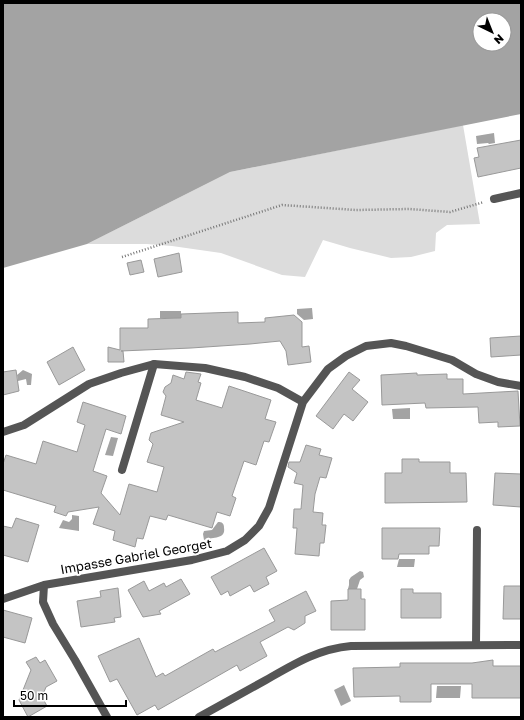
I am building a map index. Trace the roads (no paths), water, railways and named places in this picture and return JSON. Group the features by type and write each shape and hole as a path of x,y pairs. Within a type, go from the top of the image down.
{"street":[{"path":"494,199 521,193"},
{"name":"Impasse Gabriel Georget","path":"3,599 44,585 192,560 227,551 245,540 259,526 269,508 303,402 328,369 346,356 366,346 390,343 424,351 452,360 476,374 498,382 521,386"},
{"path":"3,432 24,425 89,384 154,364 205,368 245,377 278,388 303,402"},
{"path":"122,470 154,364"},
{"path":"476,645 477,530"},
{"name":"Impasse Gabriel Georget","path":"44,585 43,602 53,624 107,717"},
{"path":"199,717 303,660 326,650 351,646 521,644"}]}
